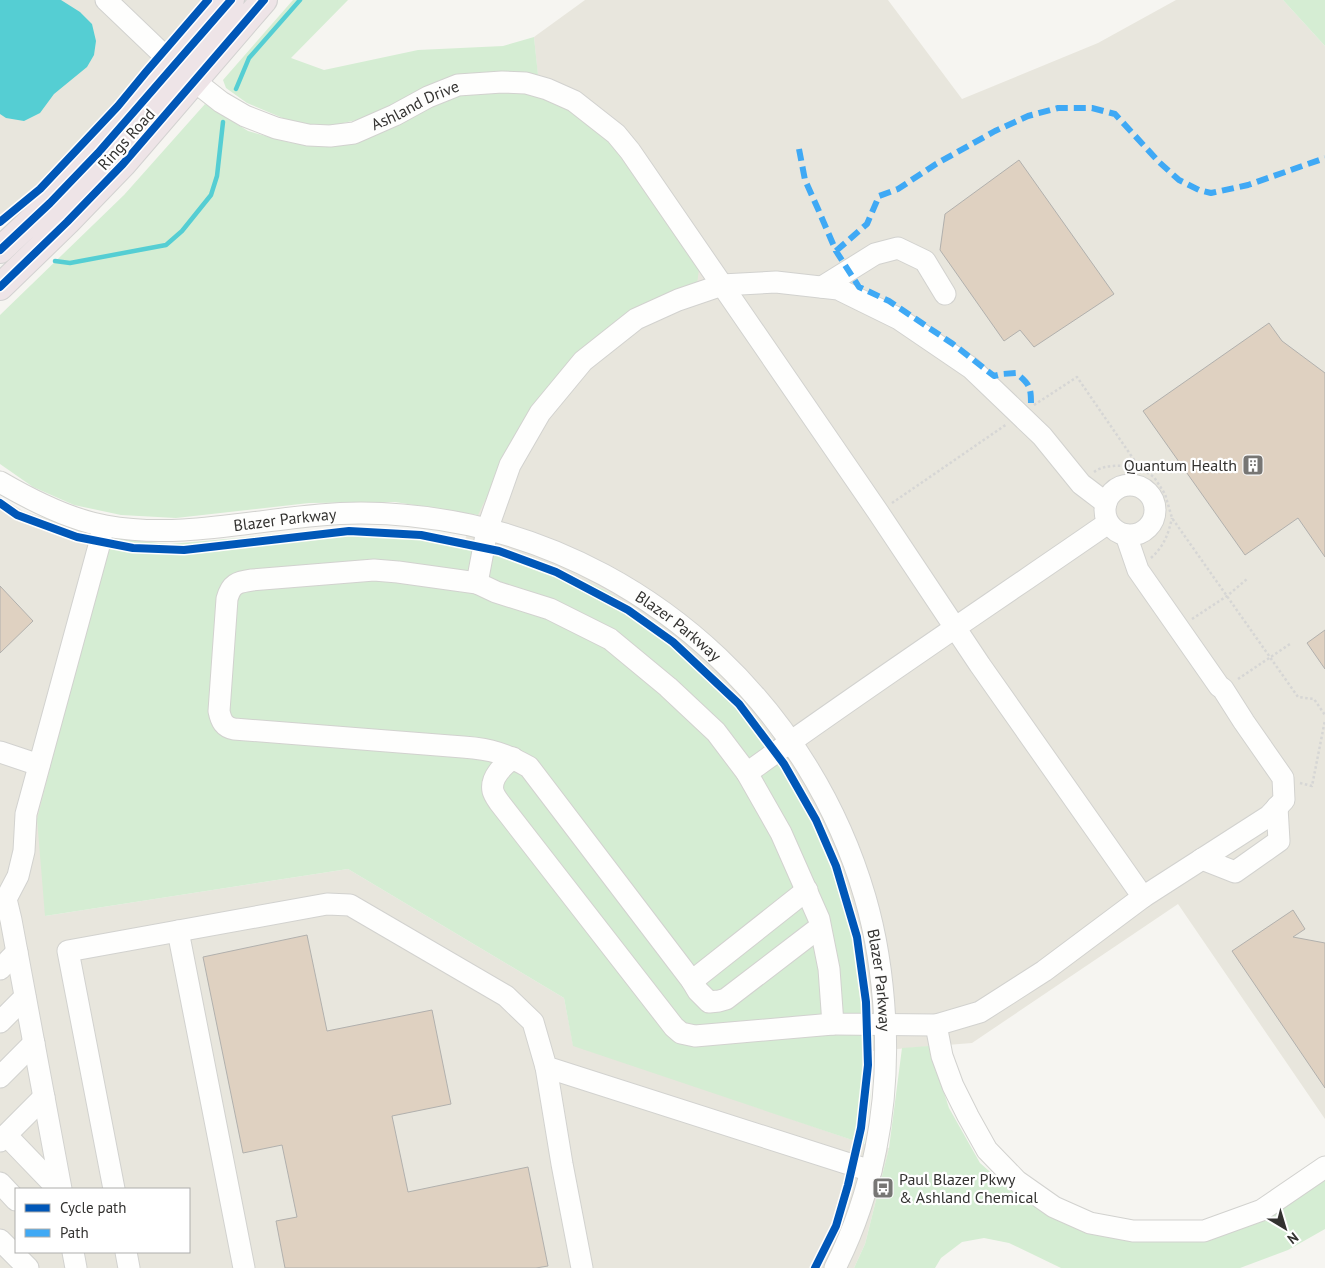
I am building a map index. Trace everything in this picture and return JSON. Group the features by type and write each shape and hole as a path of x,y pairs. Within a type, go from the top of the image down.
{"main road":[{"name":"Rings Road","path":"0,287 123,164 231,0"},
{"name":"Rings Road","path":"0,250 98,154 264,0"}],"street":[{"name":"Ashland Drive","path":"106,0 184,73 221,102 245,116 276,128 308,135 330,136 354,133 395,115 428,97 458,85 502,82 526,83 547,89 574,101 616,134 630,151 722,285 990,679 1143,897"},
{"path":"822,287 876,254 898,248 925,260 946,294"},
{"path":"477,583 487,530 510,465 540,413 583,361 636,319 678,300 722,285 776,282 838,289 899,319 971,368 1042,436 1107,513"},
{"name":"Blazer Parkway","path":"0,482 72,516 103,526 146,531 232,526 325,514 359,513 411,515 470,525 508,535 564,556 603,574 655,606 702,642 727,665 760,701 791,741 830,806 865,896 879,960 885,1024 885,1086 871,1171 852,1231 835,1268"},
{"path":"1130,484 1145,489 1155,502 1155,518 1144,532 1135,535 1126,536 1118,533 1111,527 1107,513 1109,496 1122,486 1130,484"},
{"path":"747,773 956,628 1107,513"},
{"path":"60,1188 17,952 3,902 9,875 24,851 26,814 103,526"},
{"path":"513,758 501,769 494,781 493,791 499,802 681,1033 695,1036 833,1024 936,1025 980,1012 1044,971 1143,897 1269,816 1284,800 1282,778 1223,689 1219,686 1138,570 1126,536"},
{"path":"820,927 726,998 709,1002 698,991 529,767 499,752 478,747 227,728 221,721 219,711 227,599 230,588 236,584 252,580 374,570 398,572 477,583 496,592 550,609 610,639 668,687 716,732 747,773 781,833 819,919 829,969 833,1024"},
{"path":"0,752 40,764"},
{"path":"1202,859 1236,872 1279,841 1277,808"},
{"path":"692,981 807,890"},
{"path":"114,1188 68,952 327,904 350,905 506,996 533,1022 546,1067 582,1268"},
{"path":"178,931 244,1268"},
{"path":"0,969 17,952"},
{"path":"0,1022 25,997"},
{"path":"936,1025 942,1056 953,1086 987,1150 1017,1181 1054,1207 1090,1222 1133,1231 1204,1231 1262,1210 1325,1167"},
{"path":"0,1077 34,1043"},
{"path":"546,1067 871,1171"},
{"path":"44,1097 3,1138 59,1188"},
{"path":"0,1184 15,1199"},
{"path":"0,1240 28,1268"},
{"path":"126,1253 129,1268"}],"path":[{"path":"1081,484 1097,470 1115,466 1139,467"},
{"path":"1138,570 1147,563 1162,545 1167,537 1172,518"},
{"path":"1178,628 1227,596 1247,579"},
{"path":"1223,689 1290,644"},
{"path":"1282,778 1312,786 1325,720"}],"shaded area":[{"path":"0,0 204,0 99,122 35,188 0,217"},
{"path":"585,0 888,0 962,99 1098,43 1176,0 1283,0 1325,46 1325,1119 1178,904 972,1043 872,1051 873,1034 866,965 851,897 823,823 792,767 759,721 717,675 657,625 605,590 531,557 465,539 524,420 540,97 534,37"},
{"path":"0,497 23,511 109,538 45,916 348,869 564,998 573,1044 864,1144 889,1148 865,1244 854,1268 0,1268"}],"green space":[{"path":"293,0 348,0 291,58 324,70 418,50 503,46 534,37 538,75 502,73 361,119 330,126 312,125 285,119 247,103 226,88 223,80"},
{"path":"1283,0 1325,0 1325,46"},
{"path":"518,90 540,97 581,116 610,142 699,269 697,284 524,420 478,515 395,502 309,503 176,518 121,515 74,505 33,487 0,464 0,315 124,195 205,104 248,131 291,143 322,144 399,122 464,92"},
{"path":"323,529 397,529 465,539 531,557 605,590 657,625 717,675 759,721 792,767 823,823 851,897 866,965 873,1034 870,1101 864,1144 573,1046 564,998 348,869 45,916 37,819 109,538 170,544"},
{"path":"929,1046 949,1108 980,1163 1020,1198 1071,1226 1126,1240 1178,1242 1218,1235 1325,1178 1325,1229 1288,1250 1240,1268 1061,1268 1009,1243 984,1238 962,1242 941,1258 935,1268 854,1268 865,1244 889,1148 902,1048"}],"water":[{"path":"0,0 61,0 80,12 92,24 96,41 94,55 87,67 54,94 40,113 24,121 6,118 0,114"}],"building":[{"path":"1019,160 1114,294 1034,347 1020,330 1004,341 940,250 945,214"},
{"name":"Quantum Health","path":"1269,323 1282,341 1325,373 1325,557 1298,518 1245,555 1143,411"},
{"path":"0,586 33,621 0,653"},
{"path":"1325,630 1325,669 1307,643"},
{"path":"1293,910 1305,929 1293,937 1325,943 1325,1088 1232,951"},
{"path":"307,935 327,1031 432,1010 451,1104 392,1116 408,1192 528,1167 548,1266 536,1268 285,1268 276,1221 297,1217 282,1145 243,1153 203,957"}],"waterway":[{"path":"236,89 249,58 300,0"},
{"path":"55,261 70,263 166,245 182,231 211,195 217,176 223,122"}],"marked path":[{"path":"836,251 867,224 879,196 898,189 936,164 995,131 1028,116 1058,108 1092,108 1115,114 1159,162 1179,180 1199,190 1211,193 1248,185 1325,158"},
{"path":"799,149 805,180 836,251 859,287 889,301 953,344 994,376 1016,373 1029,387 1031,407"}],"cycle path":[{"path":"0,222 40,189 118,106 208,0"},
{"path":"0,250 50,203 98,153 231,0"},
{"path":"0,287 123,164 264,0"},
{"path":"0,503 17,515 77,537 133,548 184,550 349,531 421,535 499,551 556,572 628,610 673,642 739,704 784,764 816,820 836,866 857,937 866,1002 868,1065 861,1128 836,1226 815,1268"}],"place":[{"name":"Quantum Health","path":"1253,465"},
{"name":"Paul Blazer Pkwy & Ashland Chemical","path":"883,1188"}]}
